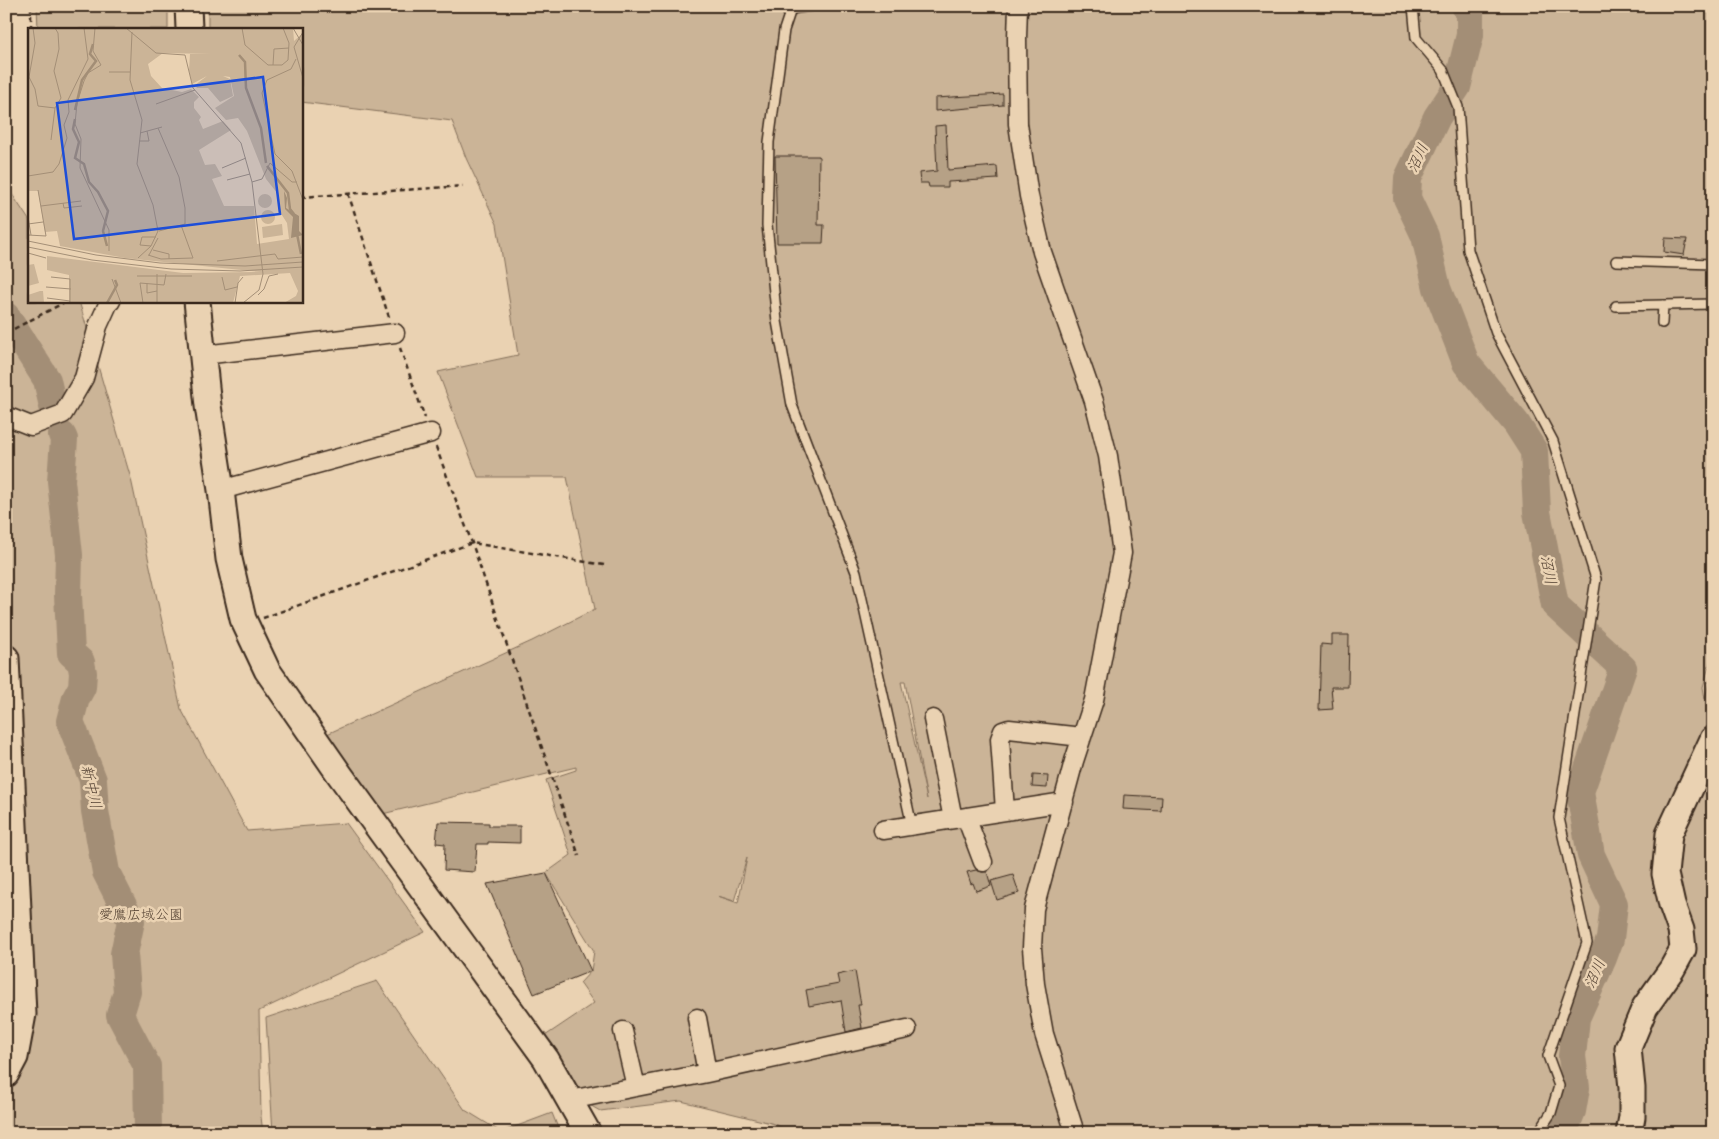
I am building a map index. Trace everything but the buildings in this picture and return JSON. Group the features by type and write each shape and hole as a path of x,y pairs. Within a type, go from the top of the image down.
{"street":[{"path":"188,6 189,28"},
{"path":"1018,6 1018,124 1029,196 1042,252 1094,401 1108,456 1122,553 1094,700 1034,909 1032,948 1034,984 1044,1034 1075,1133"},
{"path":"6,416 31,426 63,414 84,378 98,326 109,302"},
{"path":"197,302 208,406 229,559 245,625 267,670 340,775 546,1059 588,1133"},
{"path":"203,355 395,333"},
{"path":"221,490 431,433"},
{"path":"6,658 22,1014 15,1057 6,1074"},
{"path":"933,719 959,818 983,862"},
{"path":"1005,811 1000,739 1003,731 1010,729 1082,738"},
{"path":"1629,1133 1632,1107 1628,1048 1645,1007 1672,969 1683,949 1681,930 1672,905 1665,874 1669,834 1713,739"},
{"path":"882,830 1064,802"},
{"path":"696,1018 707,1073"},
{"path":"570,1100 707,1073 907,1029"},
{"path":"623,1031 636,1087"}],"lane":[{"path":"812,6 791,10 784,30 768,142 767,225 777,321 792,405 856,572 912,826"},
{"path":"1413,6 1416,38 1444,70 1458,107 1468,250 1496,333 1553,441 1596,579 1559,818 1587,943 1548,1056 1559,1086 1552,1113 1538,1133"},
{"path":"1616,261 1713,264"},
{"path":"1616,306 1713,304"},
{"path":"1662,323 1664,305"},
{"path":"1708,1133 1713,1127"}],"path":[{"path":"31,6 31,28"},
{"path":"302,197 463,186"},
{"path":"348,193 395,333 472,543 579,856"},
{"path":"6,333 64,302"},
{"path":"245,625 472,543 604,565"}],"green space":[{"path":"37,6 168,6 168,28 38,28"},
{"path":"208,6 1713,6 1713,652 1703,687 1705,699 1713,665 1713,1133 796,1133 771,1123 681,1101 600,1111 574,1096 542,1038 594,1003 580,983 591,971 594,951 546,873 571,855 546,780 576,770 576,767 370,817 316,739 532,641 595,609 567,477 478,477 438,372 518,355 497,224 466,158 452,121 302,102 302,28 208,28","holes":["901,682 905,682 927,799","747,858 738,903 718,896 734,901"]},
{"name":"愛鷹広域公園","path":"6,185 28,218 28,302 79,302 131,479 181,709 247,831 346,823 425,932 259,1011 263,1133 6,1133"},
{"path":"377,981 465,1110 501,1132 552,1113 560,1133 273,1133 266,1018"}],"waterway":[{"name":"沼川","path":"1465,6 1470,13 1470,35 1457,87 1437,117 1408,178 1407,198 1425,236 1437,288 1466,363 1516,423 1534,451 1537,512 1555,605 1623,668 1580,792 1591,855 1614,904 1610,939 1576,1018 1572,1056 1576,1088 1572,1111 1563,1133"},
{"name":"新中川","path":"6,316 47,380 54,411"},
{"name":"新中川","path":"62,435 64,439 61,481 69,555 68,595 71,653 81,662 83,673 82,687 76,698 70,721 93,780 95,811 106,872 131,921 124,954 127,992 120,1015 147,1066 148,1133"}]}
